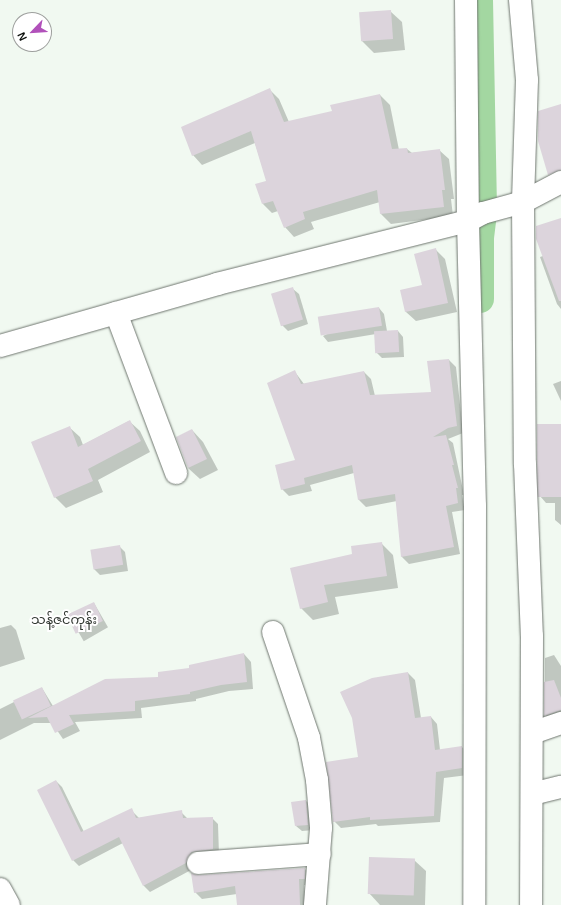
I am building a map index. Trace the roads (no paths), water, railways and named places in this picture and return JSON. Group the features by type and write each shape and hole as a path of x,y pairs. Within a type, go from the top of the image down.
{"street":[{"path":"466,0 468,221 475,506 474,905"},
{"path":"520,0 527,80 523,202 532,733 531,905"},
{"path":"0,346 217,284 468,221 483,213 523,202 561,182"},
{"path":"116,313 176,473"},
{"path":"273,632 309,738 317,780 320,854 315,905"},
{"path":"532,733 561,723"},
{"path":"532,794 561,787"},
{"path":"198,862 320,854"},
{"path":"0,889 9,905"}],"waterway":[{"path":"479,0 483,213 480,238 480,299"}],"district":[{"name":"သန့်ဇင်ကုန်း","path":"64,620"}]}
